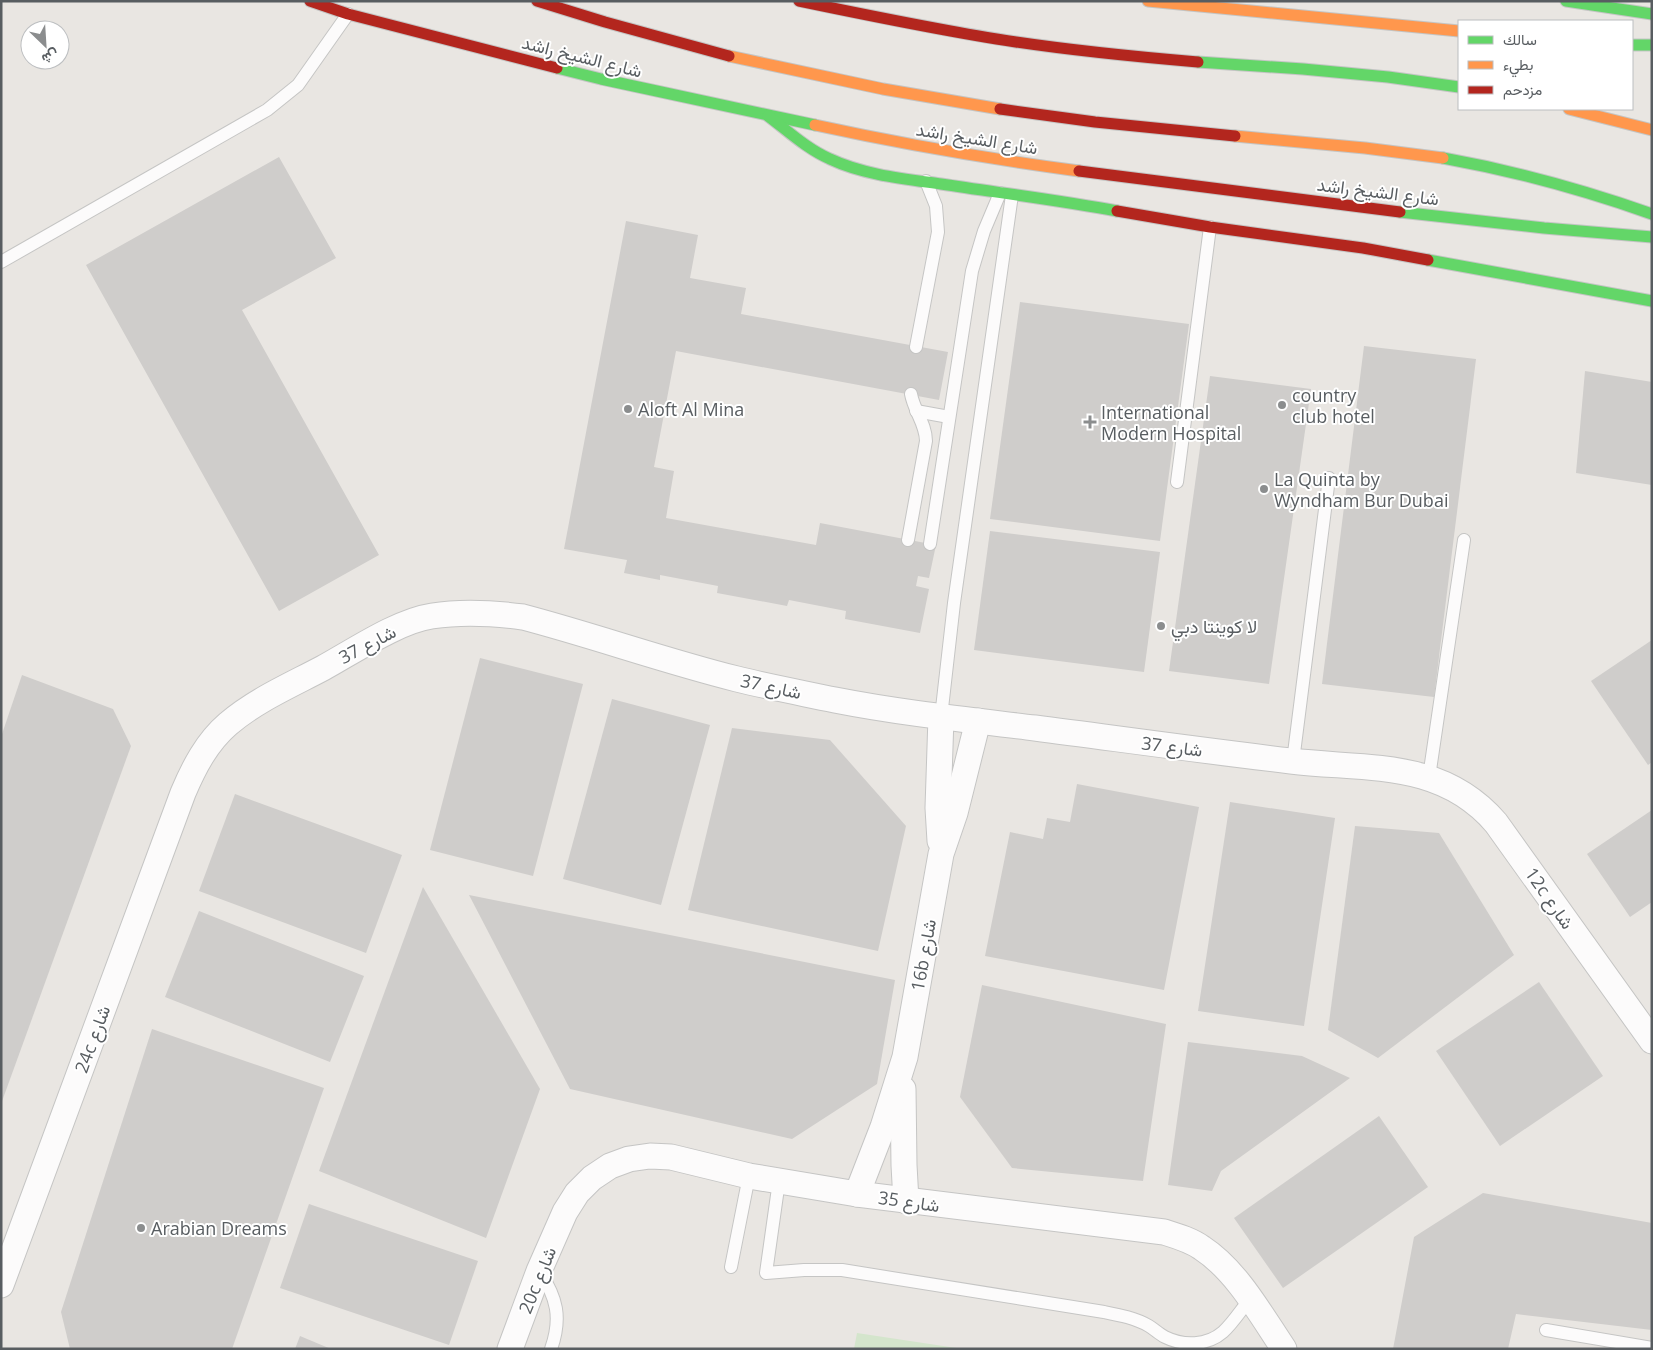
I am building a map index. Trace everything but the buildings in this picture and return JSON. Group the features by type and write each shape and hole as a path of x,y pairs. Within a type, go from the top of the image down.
{"main road":[{"name":"شارع الشيخ راشد","path":"310,1 348,14 600,79 888,141 1033,165 1383,210 1544,228 1652,237"},
{"path":"537,1 688,45 781,68 885,90 990,108 1094,122 1393,151 1451,160 1508,171 1564,185 1652,214"},
{"path":"799,1 1016,42 1217,64 1341,72 1458,87"},
{"path":"1148,1 1458,31"},
{"path":"1566,1 1652,14"},
{"path":"1633,45 1652,46"},
{"path":"1573,110 1652,130"},
{"path":"768,116 809,148 831,160 880,175 1006,194 1047,198 1210,227 1362,248 1652,301"}],"street":[{"name":"شارع 37","path":"183,793 194,767 212,740 228,724 251,707 395,628 431,616 454,613 493,613 523,617 736,679 838,700 941,717 1293,761 1408,771 1429,777"},
{"name":"16b شارع","path":"941,717 938,808 941,854"},
{"name":"16b شارع","path":"857,1194 883,1127 905,1057 941,854 955,813 978,721"},
{"name":"12c شارع","path":"1429,777 1448,785 1485,809 1652,1041"},
{"name":"24c شارع","path":"1,1285 183,793"},
{"name":"16b شارع","path":"905,1057 903,1129 906,1201"},
{"name":"شارع 35","path":"565,1212 577,1194 592,1178 610,1166 629,1159 650,1156 671,1157 749,1176 857,1194 1164,1232 1183,1238 1201,1247 1217,1259 1250,1299 1284,1349"},
{"name":"20c شارع","path":"510,1349 565,1212"}],"lane":[{"path":"1,262 267,110 298,86 348,14"},
{"path":"916,347 938,232 936,206 926,181"},
{"path":"930,544 972,271 984,231 1006,194"},
{"path":"941,717 1006,194"},
{"path":"1177,482 1210,227"},
{"path":"908,540 926,441 924,426 910,394"},
{"path":"916,411 949,418"},
{"path":"1293,761 1329,478"},
{"path":"1429,777 1464,540"},
{"path":"732,1267 749,1176"},
{"path":"779,1181 766,1273 842,1270 1095,1310 1134,1320 1149,1326 1164,1337 1178,1342 1193,1344 1208,1341 1221,1334 1250,1299"},
{"path":"540,1271 550,1287 556,1305 557,1324 551,1349"},
{"path":"1546,1330 1637,1347 1652,1348"}],"green space":[{"path":"857,1333 963,1349 854,1349"}],"traffic: fast":[{"path":"1566,1 1652,14"},
{"path":"1633,45 1652,45"},
{"path":"1198,62 1388,77 1458,87"},
{"path":"557,68 815,125"},
{"path":"768,116 813,150 830,159 871,173 1117,211"},
{"path":"1443,158 1549,182 1652,214"},
{"path":"1400,212 1544,228 1652,237"},
{"path":"1428,260 1652,301"}],"traffic: slow":[{"path":"1148,1 1458,31"},
{"path":"729,56 883,89 1000,109"},
{"path":"1573,110 1652,130"},
{"path":"815,125 946,151 1079,171"},
{"path":"1235,136 1365,148 1443,158"}],"traffic: jam":[{"path":"310,1 348,14 557,68"},
{"path":"537,1 729,56"},
{"path":"799,1 880,18 1016,42 1107,54 1198,62"},
{"path":"1000,109 1095,122 1235,136"},
{"path":"1079,171 1400,212"},
{"path":"1117,211 1210,227 1363,248 1428,260"}],"place":[{"name":"country club hotel","path":"1282,405"},
{"name":"Aloft Al Mina","path":"628,409"},
{"name":"International Modern Hospital","path":"1090,422"},
{"name":"La Quinta by Wyndham Bur Dubai","path":"1264,489"},
{"name":"لا كوينتا دبي","path":"1161,626"},
{"name":"Arabian Dreams","path":"141,1228"}]}
